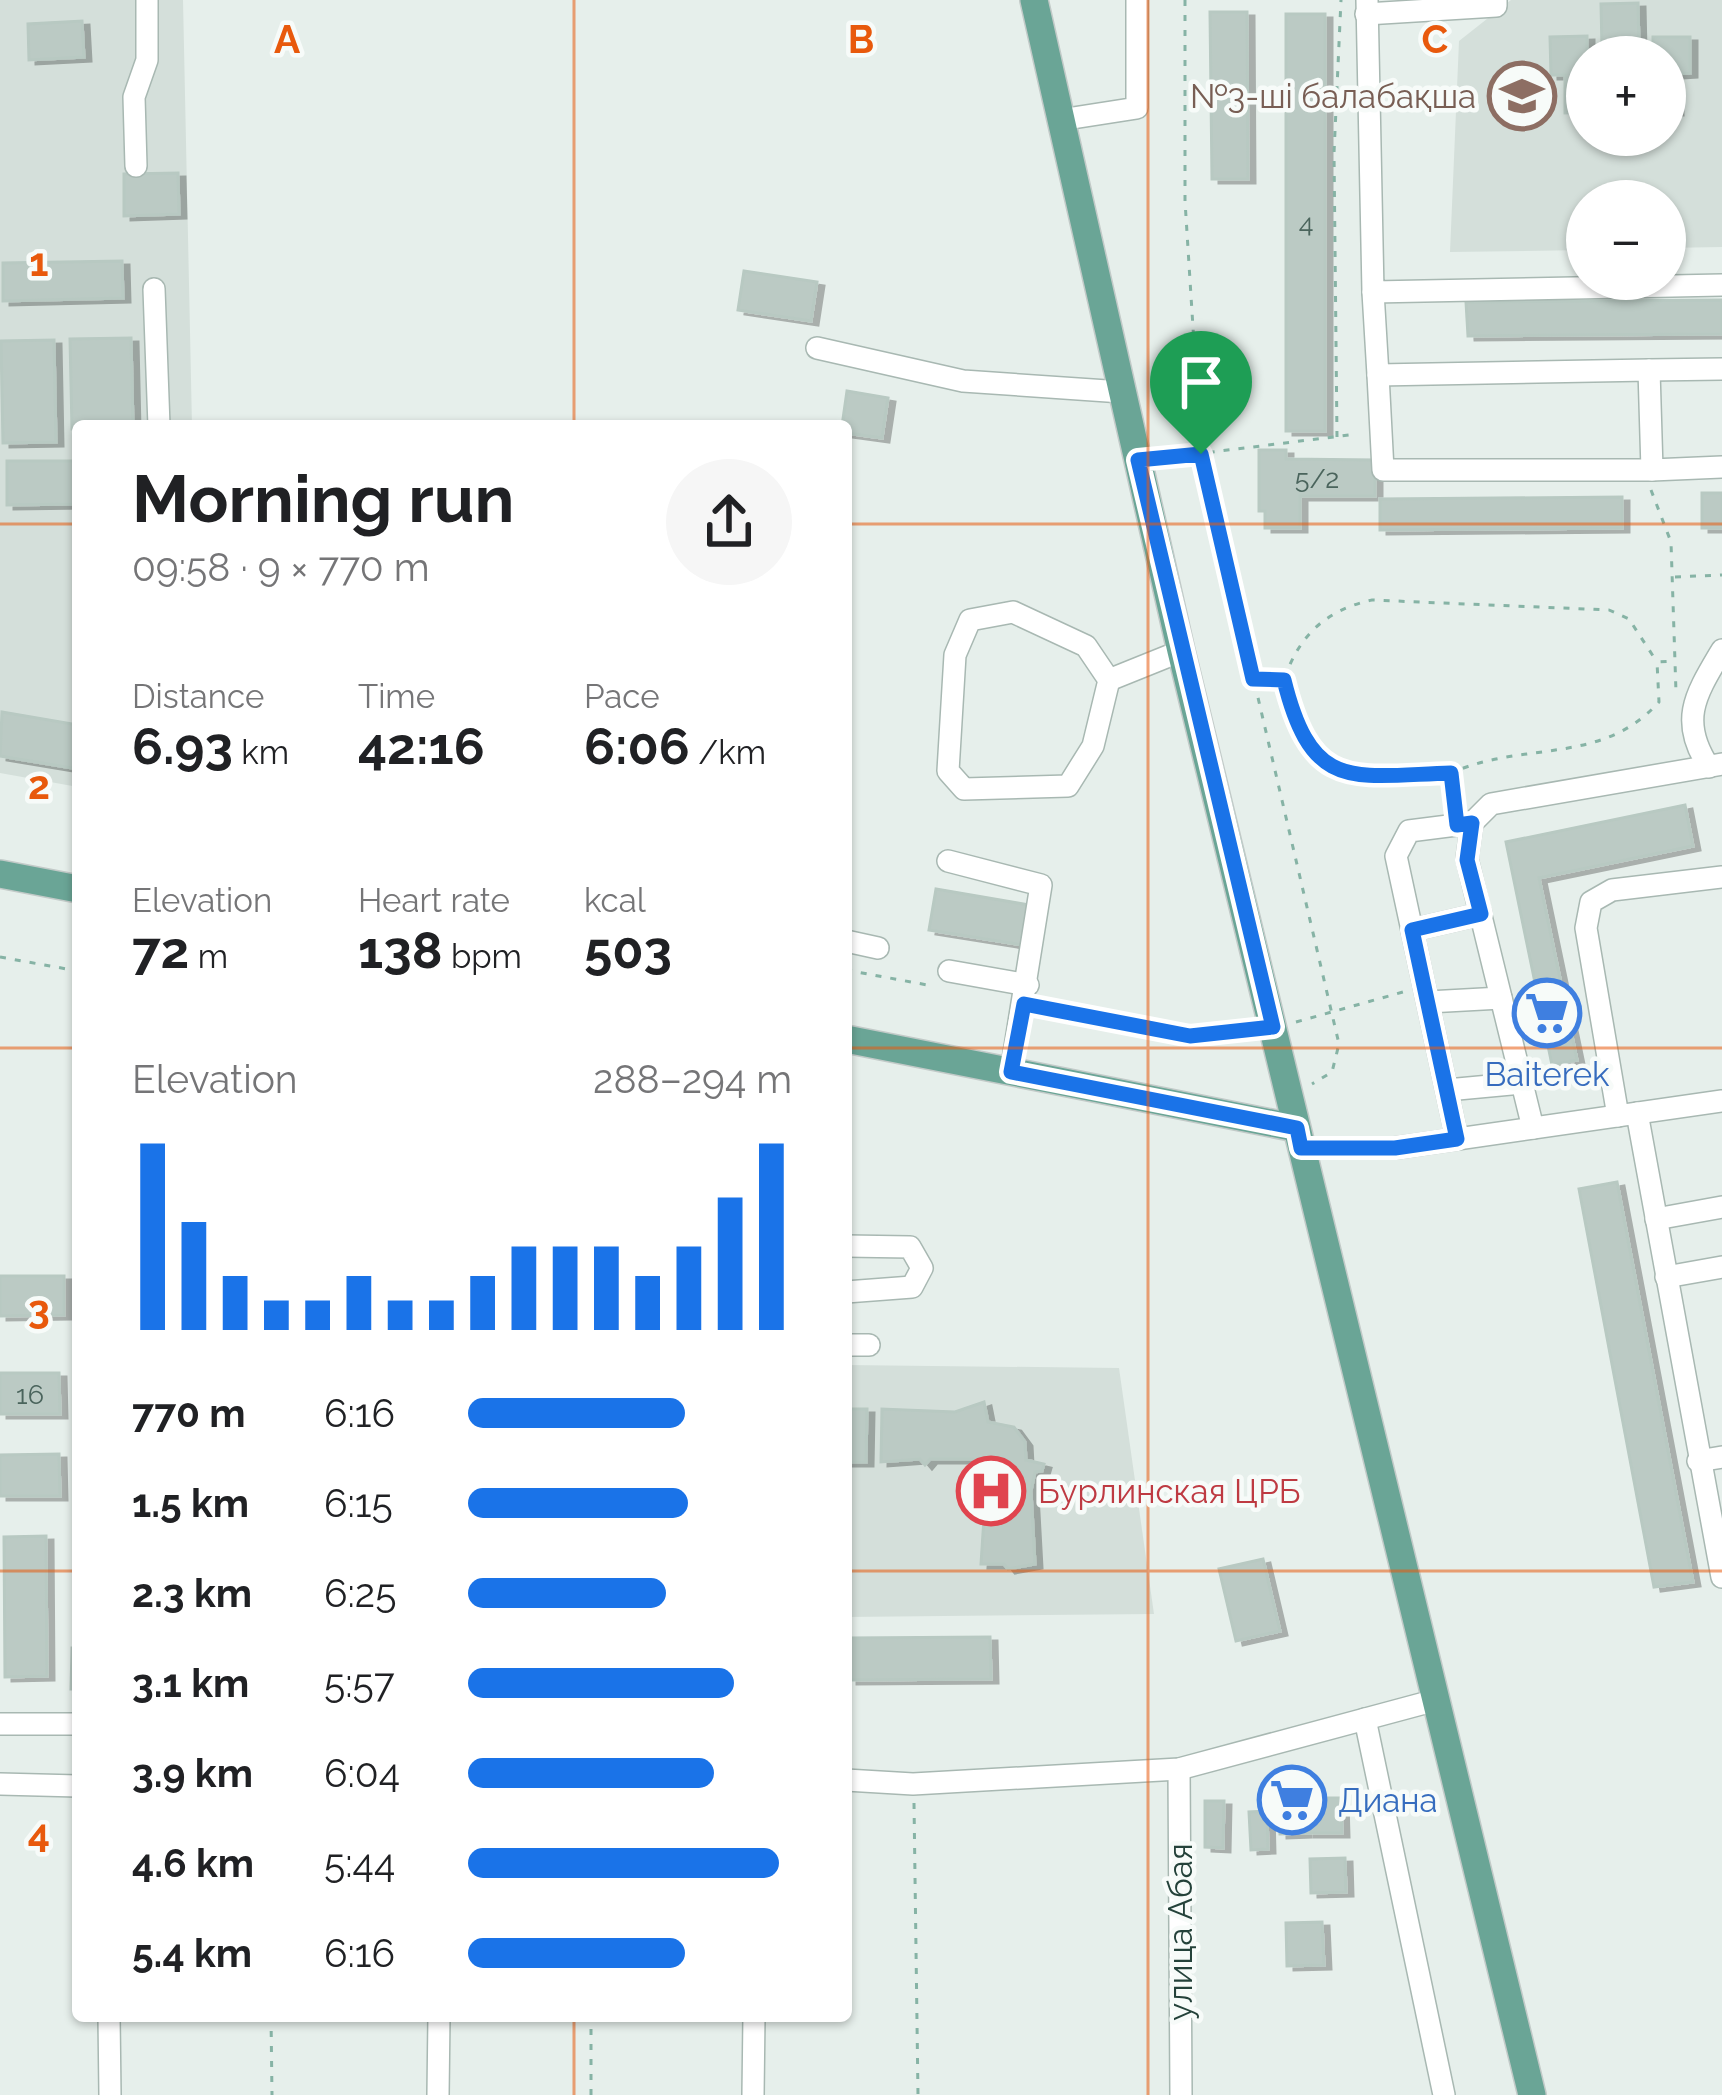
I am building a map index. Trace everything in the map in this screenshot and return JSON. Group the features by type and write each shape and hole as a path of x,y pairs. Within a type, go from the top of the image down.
{"main road":[{"path":"1034,0 1181,651 1532,2095"},
{"path":"0,874 72,888"},
{"path":"852,1040 1299,1138"}],"street":[{"path":"136,166 134,97 148,60 147,0"},
{"path":"1060,120 1137,108 1137,0"},
{"path":"1496,0 1496,6 1366,7 1383,470 1722,467"},
{"path":"1373,292 1722,285"},
{"path":"154,289 159,420"},
{"path":"817,348 963,381 1122,392"},
{"path":"1378,375 1722,369"},
{"path":"1647,470 1649,370"},
{"path":"1013,612 1086,646 1109,680 1093,746 1068,786 964,789 948,771 955,655 970,620 1013,612"},
{"path":"1109,680 1181,651"},
{"path":"1717,770 1691,741 1695,696 1720,656"},
{"path":"1457,1139 1396,856 1409,831 1465,824 1490,804 1717,770"},
{"path":"1465,824 1467,860 1533,1128"},
{"path":"948,861 1042,885 1011,1072"},
{"path":"1722,877 1612,890 1591,902 1586,928 1627,1115 1656,1220 1722,1577"},
{"path":"1412,930 1481,914"},
{"path":"852,942 878,948"},
{"path":"942,979 1026,994"},
{"path":"1426,994 1501,998"},
{"path":"1447,1090 1522,1083"},
{"path":"1299,1138 1395,1148 1722,1101"},
{"path":"1656,1220 1722,1207"},
{"path":"852,1246 910,1247 922,1268 913,1287 852,1292"},
{"path":"1666,1277 1722,1267"},
{"path":"1698,1461 1722,1457"},
{"path":"852,1780 913,1784 1179,1769 1436,1700"},
{"path":"1364,1719 1444,2095"},
{"path":"0,1724 72,1724"},
{"name":"улица Абая","path":"1179,1769 1181,2095"},
{"path":"0,1784 72,1786"},
{"path":"109,2022 110,2095"},
{"path":"438,2095 439,2022"},
{"path":"753,2095 754,2022"}],"path":[{"path":"1185,0 1185,201 1201,454 1339,1044 1332,1072 1289,1096"},
{"path":"1337,437 1334,153 1341,0"},
{"path":"1138,460 1381,431"},
{"path":"1647,470 1671,542 1676,705"},
{"path":"1674,578 1722,575"},
{"path":"1372,600 1609,610 1629,620 1657,662 1659,702 1637,726 1603,744 1532,749 1451,773 1344,775 1302,737 1284,680 1293,655 1315,626 1342,607 1372,600"},
{"path":"1657,662 1675,661"},
{"path":"1253,679 1284,680"},
{"path":"1451,773 1465,824"},
{"path":"0,957 72,970"},
{"path":"852,971 942,979"},
{"path":"1026,994 1190,1036 1273,1027 1426,994"},
{"path":"913,1784 918,2095"},
{"path":"271,2022 272,2095"},
{"path":"590,2095 591,2022"}],"shaded area":[{"path":"0,0 183,0 192,420 72,420 72,786 0,773"},
{"name":"№3-ші балабақша","path":"1511,0 1722,0 1722,247 1686,248 1686,180 1566,180 1566,250 1450,252 1459,41"},
{"name":"Бурлинская ЦРБ","path":"852,1365 1119,1368 1154,1614 852,1617"}],"building":[{"path":"1638,3 1639,36 1602,36 1601,4"},
{"path":"1210,12 1247,12 1248,179 1212,179"},
{"path":"1286,14 1325,14 1325,431 1286,431"},
{"path":"82,21 84,57 29,60 28,24"},
{"path":"1550,37 1566,37 1566,113 1565,75 1551,75"},
{"path":"1686,37 1690,37 1690,73 1686,73"},
{"path":"178,173 179,214 124,216 124,174"},
{"path":"122,261 123,298 3,301 3,263"},
{"path":"744,271 817,282 811,321 738,310"},
{"path":"1722,300 1722,334 1468,336 1466,302"},
{"path":"131,338 133,420 72,420 72,429 70,339"},
{"path":"54,340 56,442 3,443 1,341"},
{"path":"847,391 888,398 882,438 852,434 852,420 843,420"},
{"path":"1259,450 1286,450 1286,459 1375,460 1375,496 1300,496 1300,528 1265,528 1265,511 1259,511"},
{"path":"7,461 72,461 72,504 7,505"},
{"path":"1702,493 1722,493 1722,528 1702,528"},
{"path":"1622,497 1622,528 1380,530 1380,499"},
{"path":"2,712 72,724 72,768 0,756"},
{"path":"1685,805 1693,846 1539,878 1577,1060 1552,1065 1506,842"},
{"path":"936,889 1029,905 1022,945 929,930"},
{"path":"1617,1182 1693,1582 1654,1587 1579,1189"},
{"path":"0,1276 64,1276 64,1315 0,1316"},
{"path":"0,1373 59,1373 60,1414 0,1414"},
{"path":"984,1402 988,1422 1014,1427 1025,1442 1026,1460 1044,1464 1042,1471 1035,1472 1031,1491 1035,1564 1008,1569 1004,1564 981,1564 987,1472 973,1459 930,1459 925,1465 920,1459 881,1462 882,1409 955,1412"},
{"path":"852,1409 867,1409 866,1462 852,1462"},
{"path":"59,1454 60,1496 0,1496 0,1455"},
{"path":"46,1536 47,1676 5,1677 4,1537"},
{"path":"1263,1559 1280,1631 1236,1641 1219,1569"},
{"path":"990,1637 991,1679 852,1680 852,1638"},
{"path":"1303,1794 1304,1833 1280,1834 1279,1795"},
{"path":"1306,1798 1341,1798 1342,1833 1307,1833"},
{"path":"1205,1801 1224,1801 1223,1848 1205,1847"},
{"path":"1267,1811 1268,1849 1251,1850 1249,1812"},
{"path":"1345,1858 1346,1892 1311,1893 1310,1859"},
{"path":"1322,1922 1324,1965 1287,1966 1286,1923"}],"place":[{"name":"№3-ші балабақша","path":"1522,96"},
{"name":"Baiterek","path":"1547,1013"},
{"name":"Бурлинская ЦРБ","path":"991,1491"},
{"name":"Диана","path":"1292,1800"}],"route":[{"path":"1201,454 1253,679 1284,680 1294,721 1324,763 1344,775 1451,773 1457,825 1472,823 1467,860 1481,914 1412,930 1457,1139 1395,1148 1301,1148 1297,1128 1011,1072 1024,1004 1190,1036 1273,1027 1138,460 1201,454"}]}
